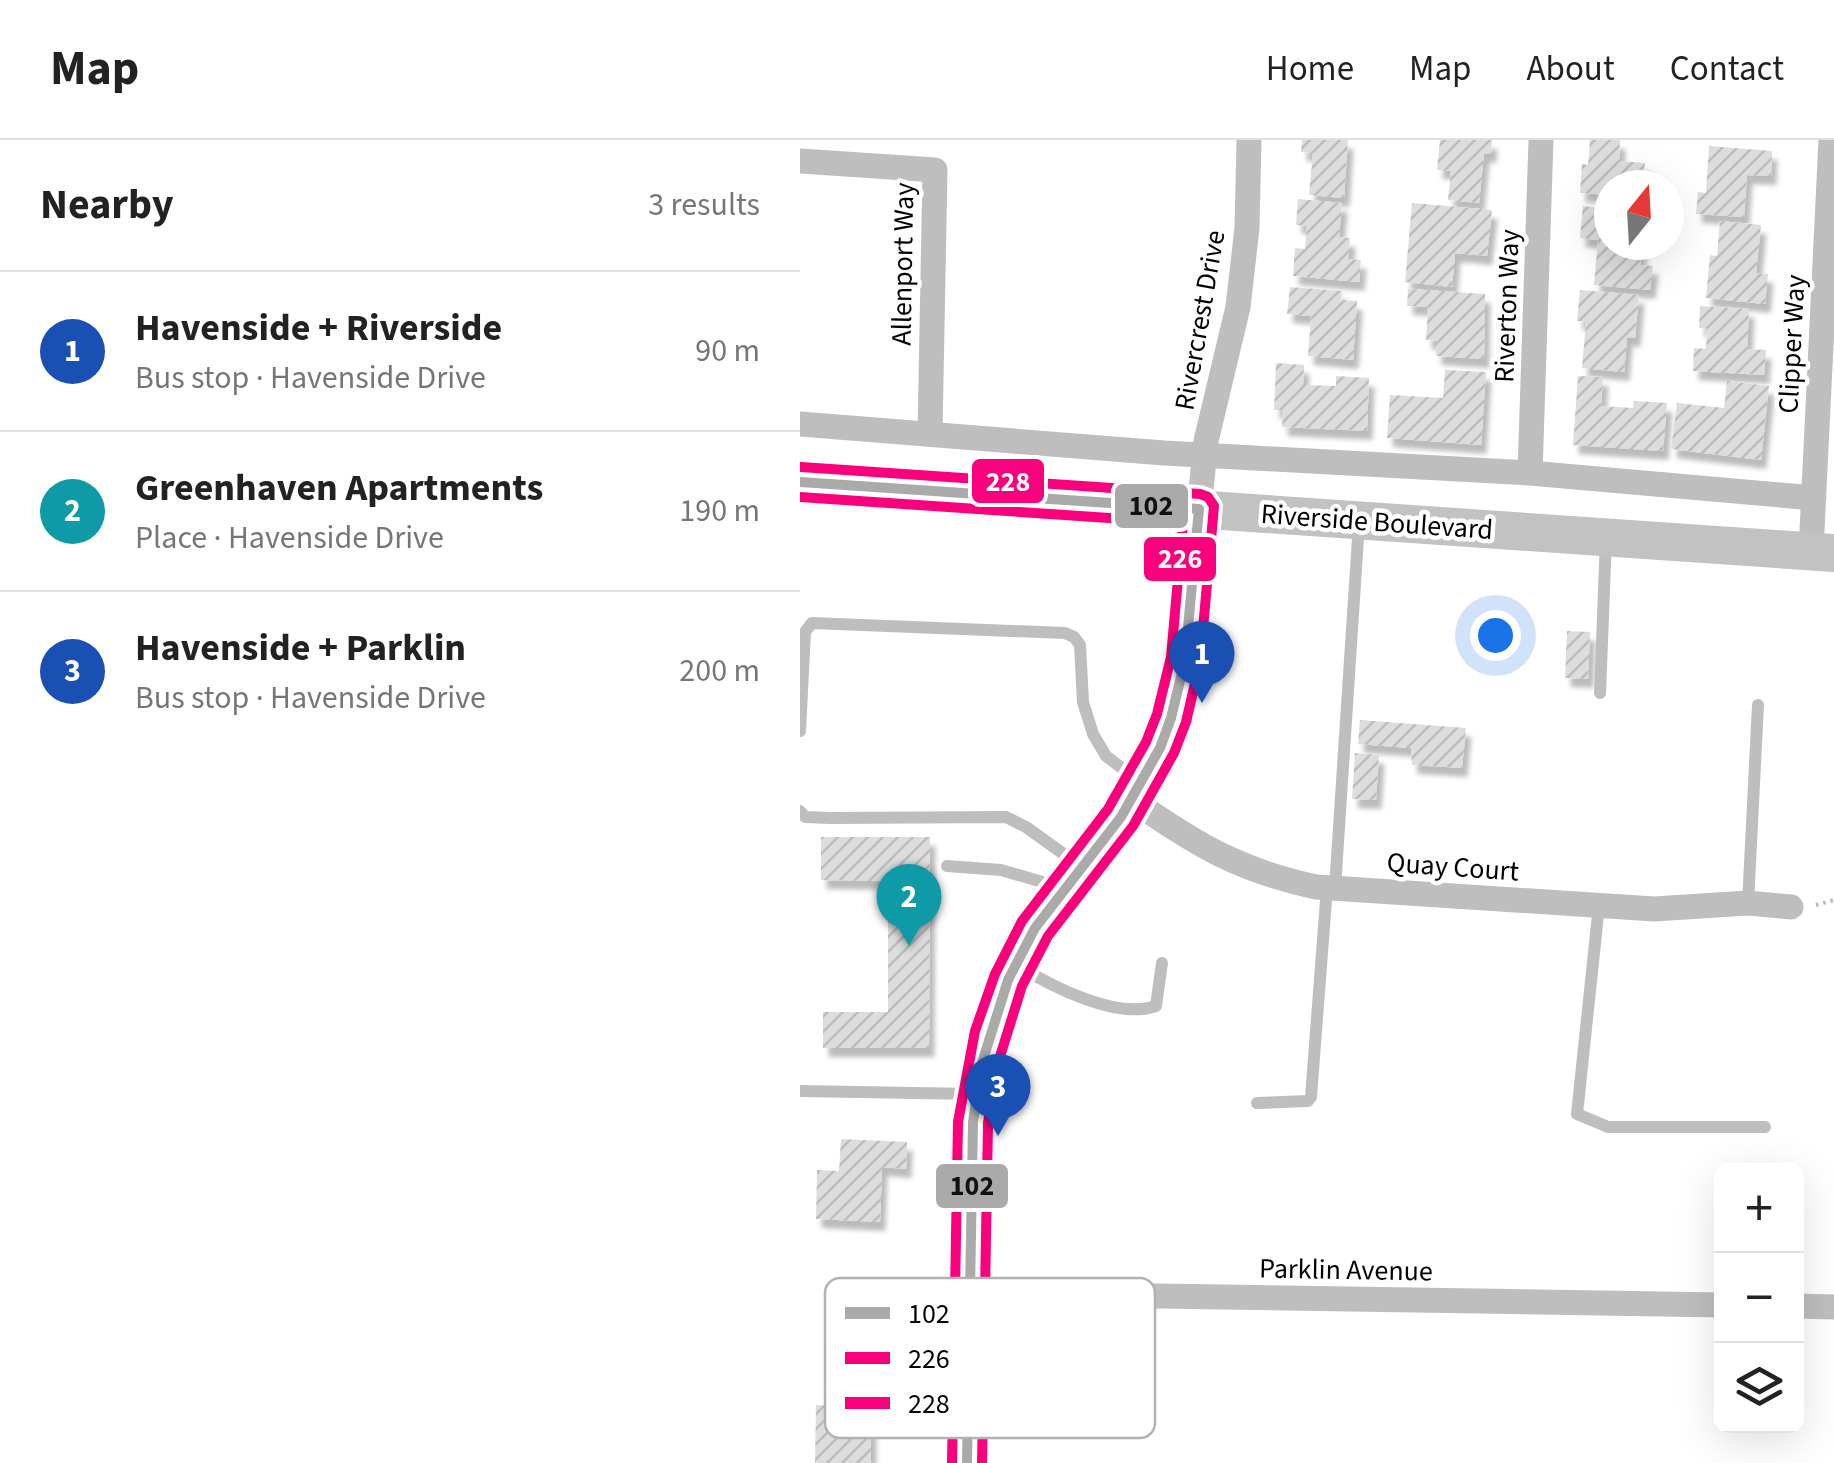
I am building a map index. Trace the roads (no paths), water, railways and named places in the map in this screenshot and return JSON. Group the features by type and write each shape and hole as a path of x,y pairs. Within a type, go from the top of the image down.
{"main road":[{"name":"Riverside Boulevard","path":"800,482 1822,552"},
{"path":"970,1278 976,1094 990,1025 1026,941 1137,792 1161,745 1187,660 1194,610 1198,509"},
{"path":"967,1438 967,1463"}],"street":[{"name":"Rivercrest Drive","path":"1198,509 1204,455 1238,307 1247,228 1249,140"},
{"name":"Riverton Way","path":"1530,474 1541,140"},
{"name":"Clipper Way","path":"1822,552 1814,498 1832,140"},
{"name":"Allenport Way","path":"800,160 935,170 930,433"},
{"path":"800,424 1204,455 1530,474 1814,498"},
{"name":"Quay Court","path":"1137,792 1193,842 1228,861 1271,877 1331,888 1654,909 1748,903 1791,907"},
{"name":"Parklin Avenue","path":"1155,1296 1714,1305"},
{"path":"1804,1306 1834,1306"}],"lane":[{"path":"1257,1102 1308,1101 1311,1097 1359,520"},
{"path":"1600,693 1606,537"},
{"path":"800,731 805,632 812,623 1064,633 1074,637 1080,646 1083,702 1093,734 1137,792"},
{"path":"1748,903 1758,705"},
{"path":"800,810 805,817 1006,817 1026,827 1073,878"},
{"path":"947,866 1073,878"},
{"path":"1599,905 1577,1114 1608,1127 1765,1128"},
{"path":"1015,964 1069,994 1143,1010 1156,1006 1162,963"},
{"path":"800,1091 976,1094"}],"place":[{"name":"Havenside + Riverside","path":"1202,703"},
{"name":"Greenhaven Apartments","path":"909,946"},
{"name":"Havenside + Parklin","path":"998,1136"}]}
